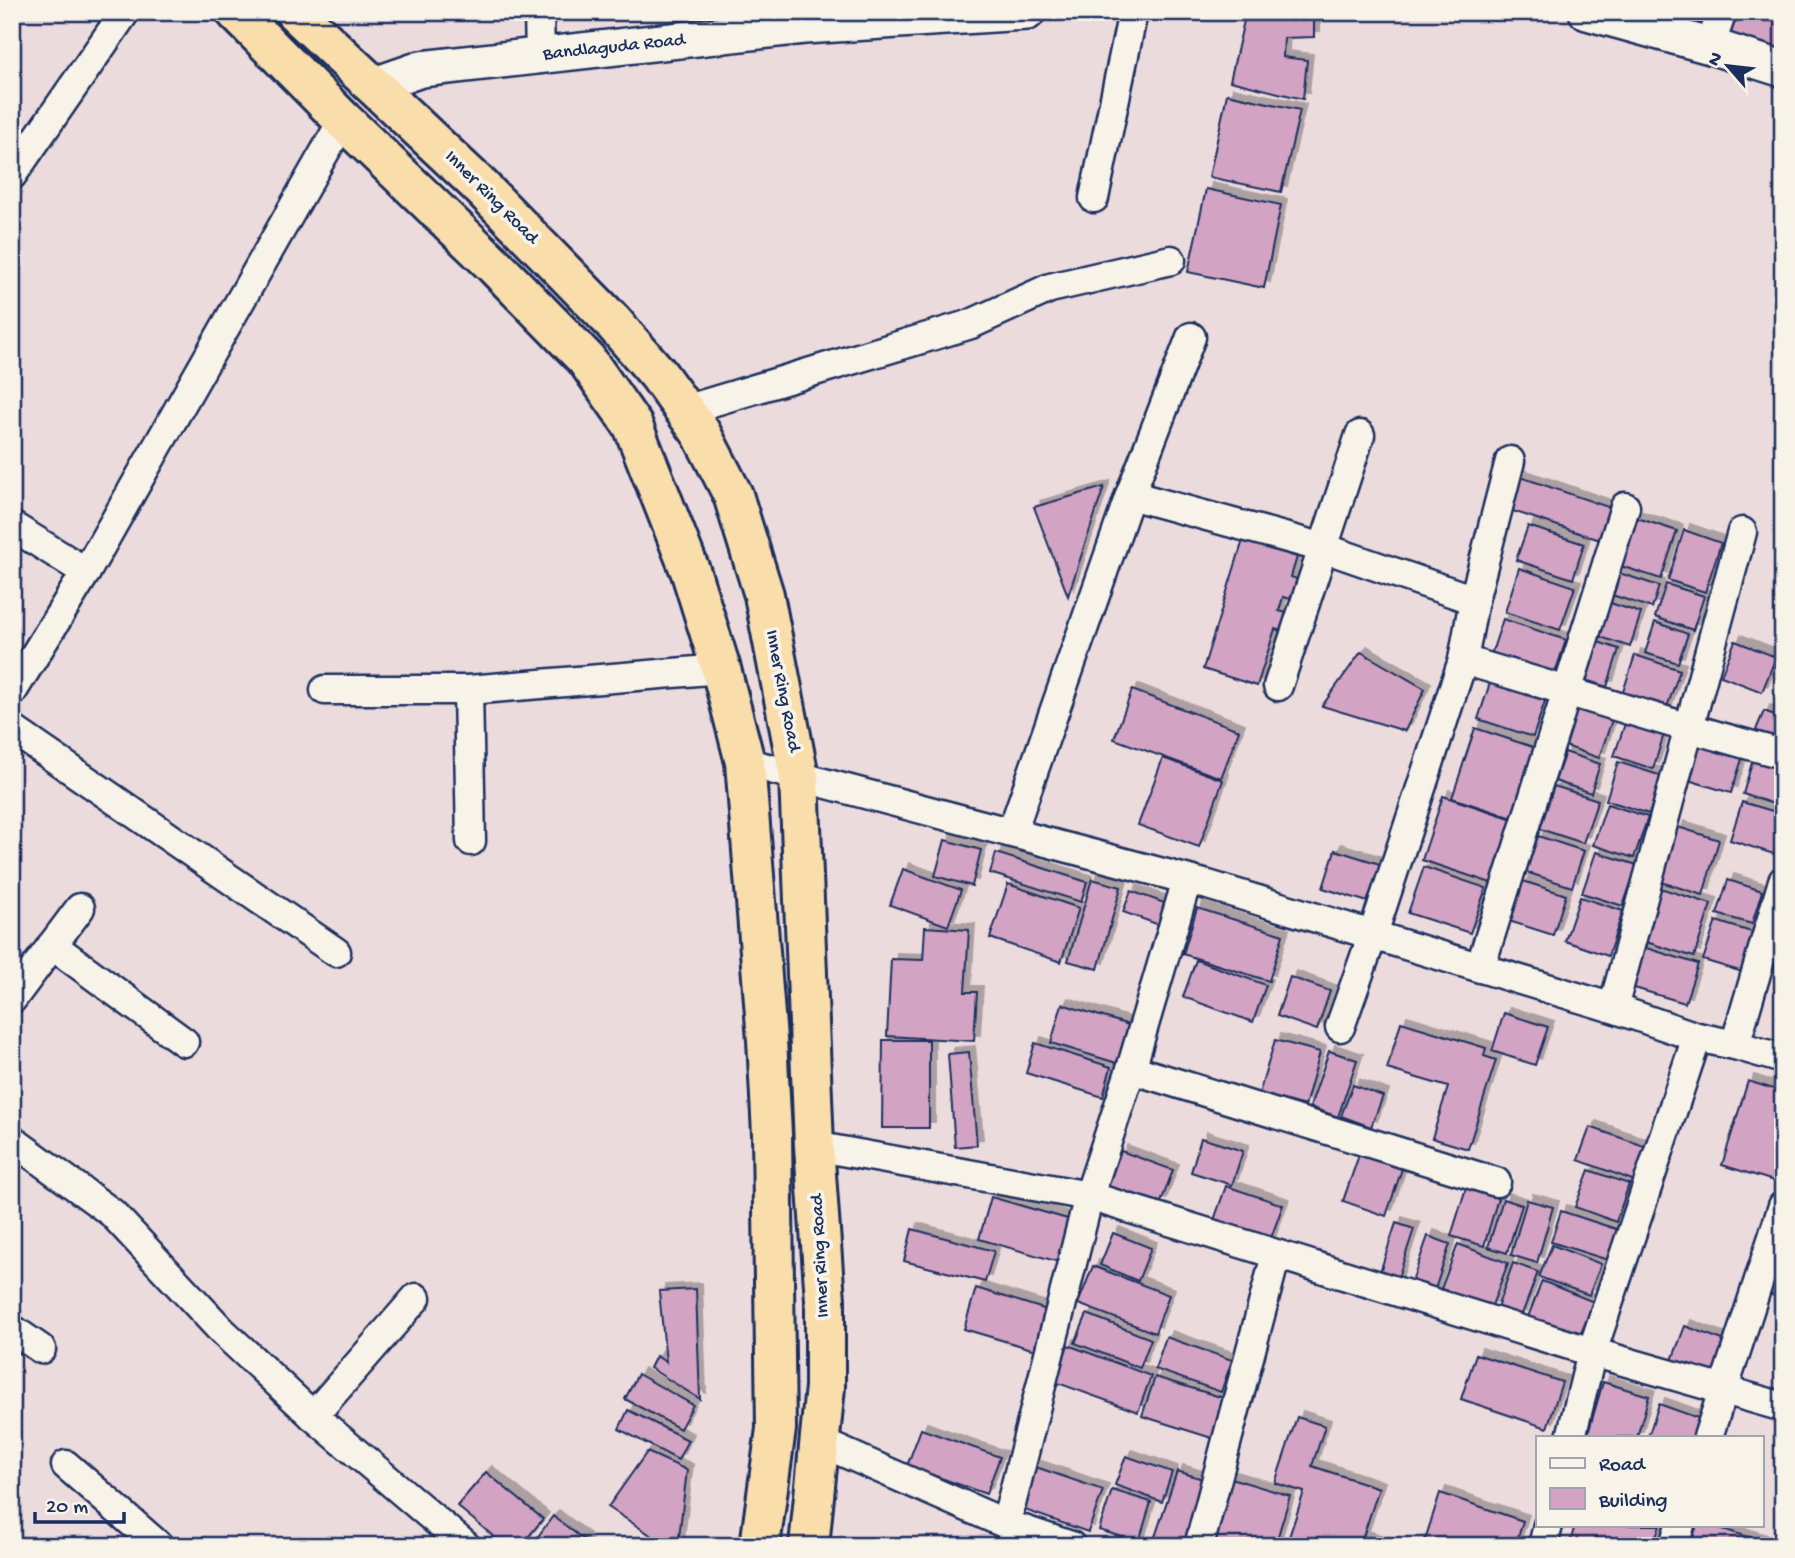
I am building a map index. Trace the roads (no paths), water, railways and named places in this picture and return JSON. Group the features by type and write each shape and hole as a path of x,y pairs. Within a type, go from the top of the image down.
{"highway":[{"path":"236,12 586,359 633,426 691,573 721,669 745,762 767,1040 772,1135 775,1429 760,1546"},
{"name":"Inner Ring Road","path":"295,12 480,186 612,321 658,374 701,433 733,495 764,595 799,776 814,1146 825,1300 825,1387 809,1546"}],"street":[{"path":"12,175 125,12"},
{"path":"539,12 540,56"},
{"name":"Bandlaguda Road","path":"372,86 421,69 540,56 809,19 1027,12"},
{"path":"1094,198 1133,12"},
{"path":"1587,12 1783,69"},
{"path":"1710,46 1722,12"},
{"path":"12,692 86,572 343,120"},
{"path":"685,410 971,324 1050,288 1171,260"},
{"path":"1012,832 1130,495 1191,337"},
{"path":"1278,686 1360,435"},
{"path":"1339,1027 1373,934 1463,660 1474,600 1510,461"},
{"path":"1130,495 1324,548 1474,600"},
{"path":"1480,968 1625,507"},
{"path":"12,526 86,572"},
{"path":"1613,1008 1742,532"},
{"path":"1463,660 1568,690 1688,730 1783,754"},
{"path":"325,690 468,690 721,669"},
{"path":"468,690 471,841"},
{"path":"12,729 336,952"},
{"path":"745,762 1187,880 1373,934 1613,1008 1697,1037 1783,1059"},
{"path":"1006,1524 1089,1196 1131,1069 1187,880"},
{"path":"1735,1045 1783,881"},
{"path":"12,999 80,908"},
{"path":"52,945 184,1042"},
{"path":"1570,1436 1592,1352 1697,1037"},
{"path":"1131,1069 1496,1182"},
{"path":"12,1140 111,1213 222,1331 313,1416 466,1546"},
{"path":"814,1146 1089,1196 1592,1352 1783,1407"},
{"path":"1708,1436 1783,1206"},
{"path":"1199,1546 1276,1255"},
{"path":"313,1416 416,1298"},
{"path":"12,1329 41,1349"},
{"path":"820,1442 1006,1524 1071,1546"},
{"path":"66,1465 159,1546"},
{"path":"1543,1546 1548,1526"},
{"path":"1674,1546 1680,1526"}]}
